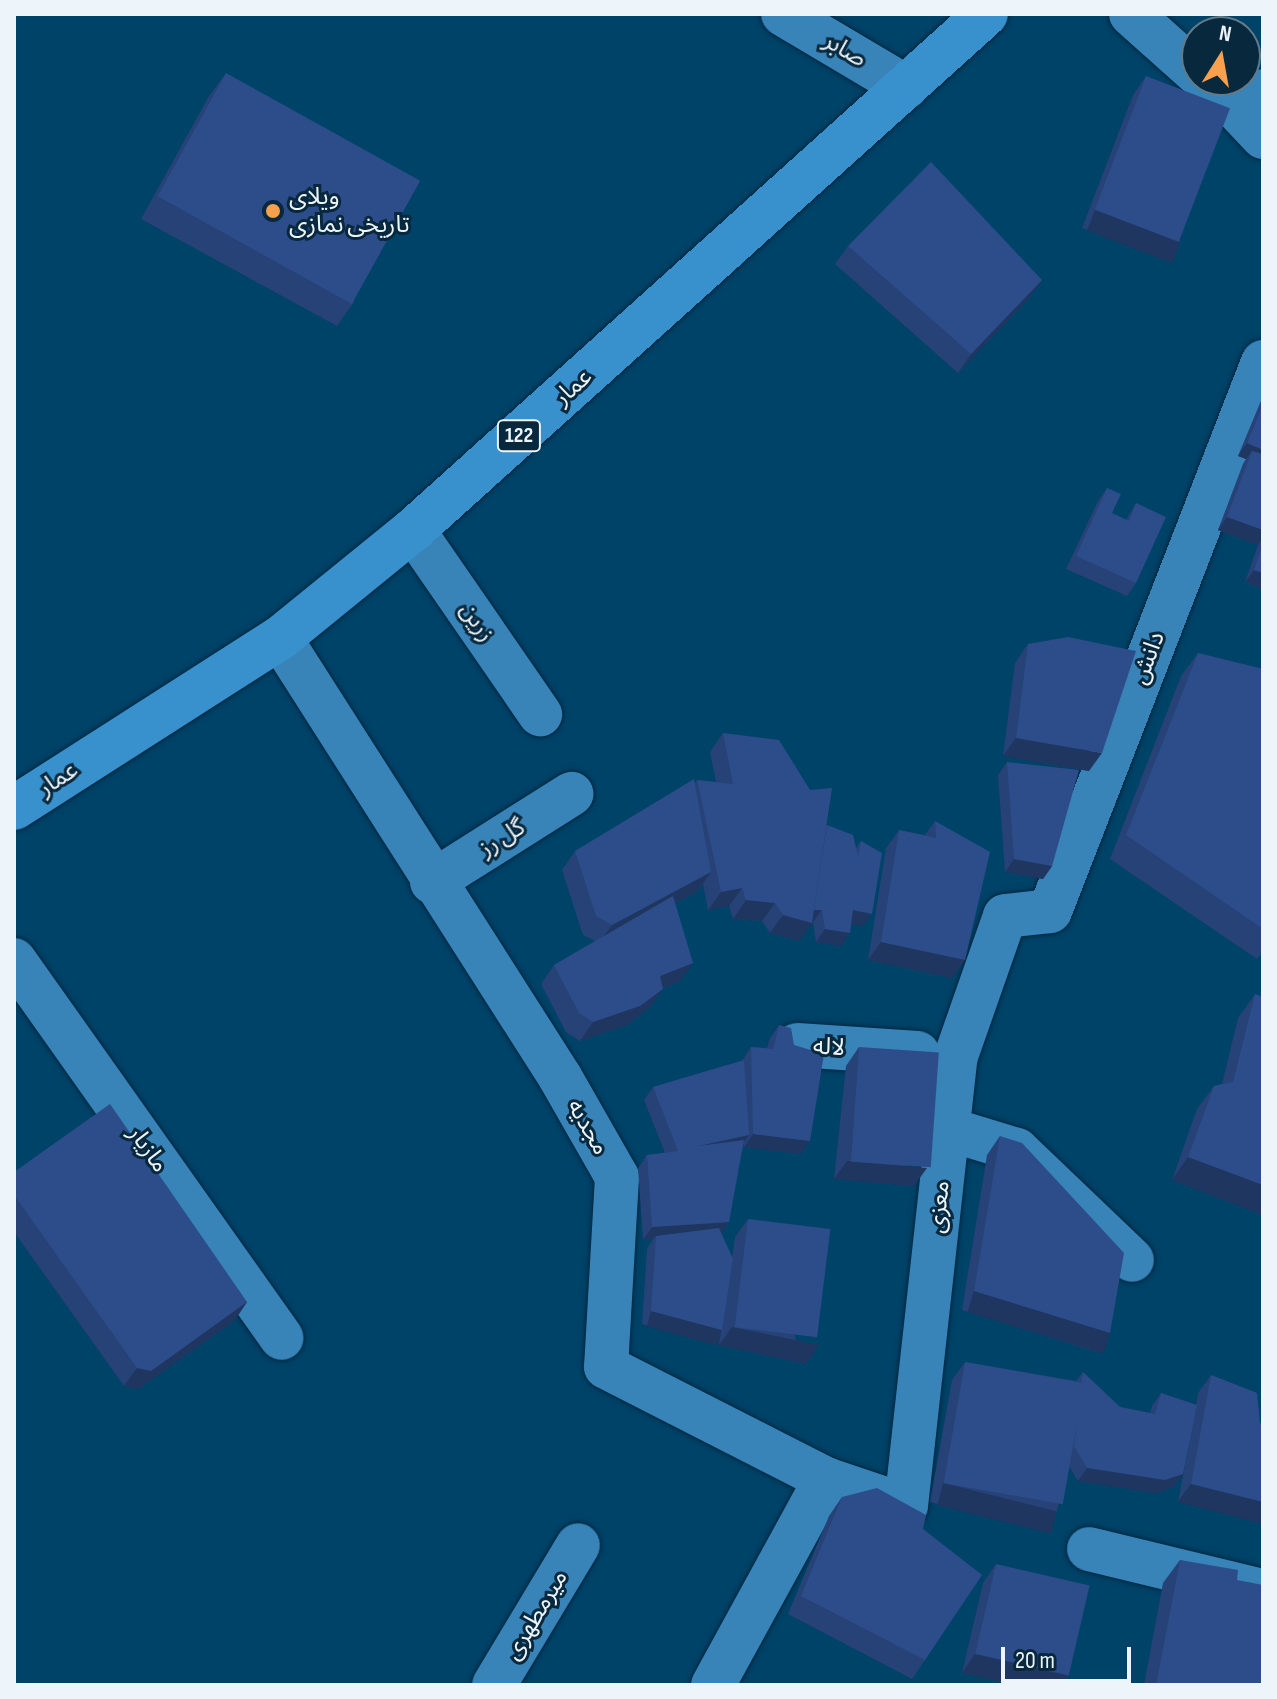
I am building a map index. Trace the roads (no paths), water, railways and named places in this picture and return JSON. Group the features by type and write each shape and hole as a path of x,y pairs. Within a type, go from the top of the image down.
{"main road":[{"name":"عمار","path":"14,808 280,638 413,530 986,14"}],"street":[{"name":"صابر","path":"783,14 906,87"},
{"path":"1131,14 1181,59"},
{"path":"1235,96 1263,137"},
{"name":"دانش","path":"1005,916 1050,911 1263,362"},
{"name":"زرین","path":"413,530 540,714"},
{"name":"مجدیه","path":"280,638 432,882 560,1077 617,1177 606,1367 826,1479 906,1506"},
{"name":"گل رز","path":"432,882 571,794"},
{"name":"معزی","path":"906,1506 956,1056 1005,916"},
{"name":"مازیار","path":"14,960 282,1338"},
{"name":"لاله","path":"797,1045 956,1056"},
{"path":"948,1129 1017,1150 1132,1260"},
{"path":"713,1685 826,1479"},
{"name":"میرمطهری","path":"494,1685 578,1545"},
{"path":"1089,1549 1263,1591"}],"place":[{"name":"ویلای تاریخی نمازی","path":"273,211"}]}
